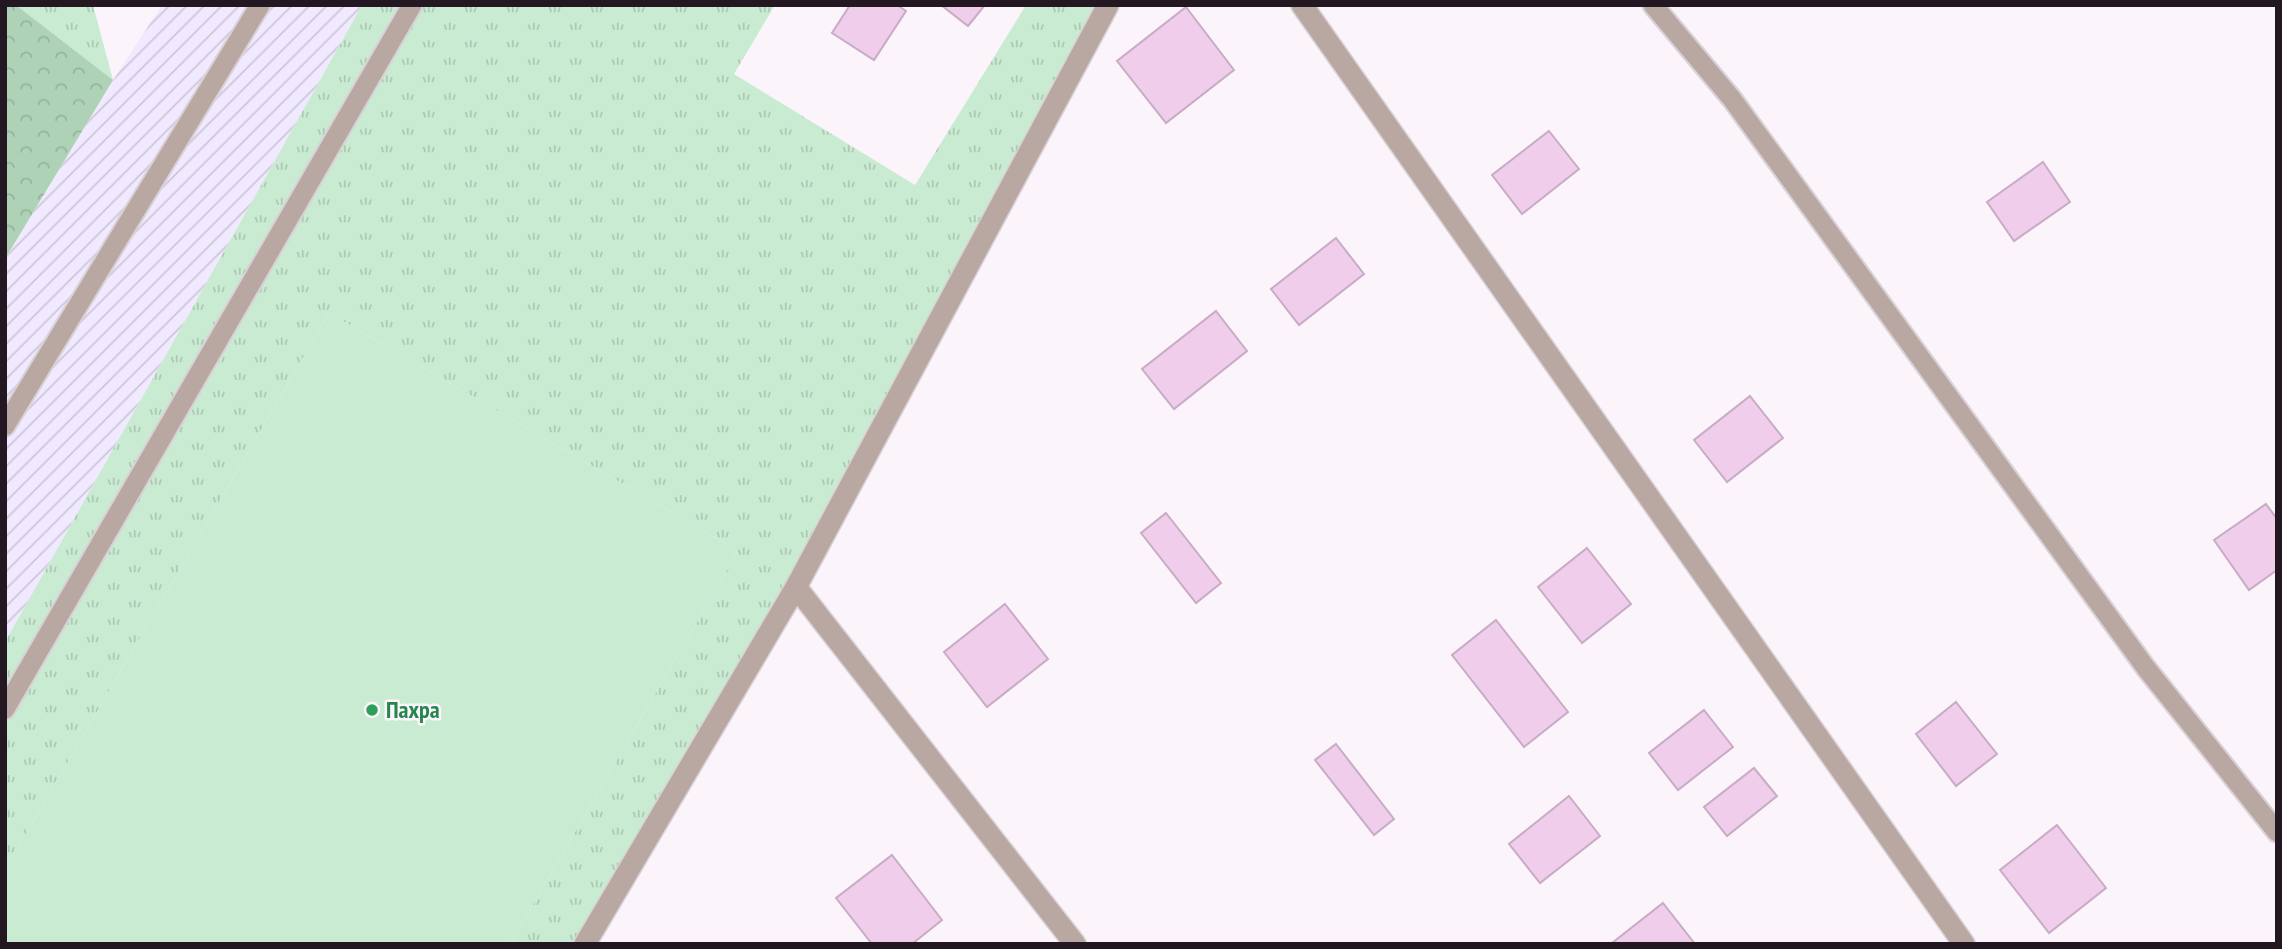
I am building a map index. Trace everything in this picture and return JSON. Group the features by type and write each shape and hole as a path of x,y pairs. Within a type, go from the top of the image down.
{"street":[{"path":"585,944 796,587 1108,5"},
{"path":"1302,5 1964,944"},
{"path":"796,587 1075,944"}],"lane":[{"path":"5,426 260,5"},
{"path":"5,709 412,5"},
{"path":"1653,5 1732,99 2146,668 2277,832"}],"shaded area":[{"path":"162,5 362,5 5,642 5,259 113,80"}],"green space":[{"path":"5,5 16,5 113,80 5,259"},
{"path":"16,5 93,5 113,80"},
{"path":"362,5 775,5 734,74 915,185 1026,5 1120,5 593,944 510,944 738,551 329,313 5,870 5,642"},
{"name":"Пахра","path":"329,313 738,551 510,944 5,944 5,870"}],"building":[{"path":"850,5 897,5 906,11 874,60 832,33"},
{"path":"941,5 985,5 968,26"},
{"path":"1186,7 1234,70 1166,123 1117,61"},
{"path":"1549,131 1579,169 1522,214 1492,175"},
{"path":"2043,162 2070,202 2014,241 1987,202"},
{"path":"1336,238 1364,274 1299,325 1271,289"},
{"path":"1216,311 1247,351 1174,409 1142,369"},
{"path":"1750,396 1783,438 1727,482 1694,440"},
{"path":"2266,504 2277,519 2277,570 2249,590 2214,540"},
{"path":"1166,513 1221,583 1196,603 1141,533"},
{"path":"1587,548 1631,604 1582,643 1538,587"},
{"path":"1005,604 1048,659 987,707 944,652"},
{"path":"1496,620 1568,712 1524,747 1452,655"},
{"path":"1956,702 1997,754 1956,786 1916,734"},
{"path":"1704,710 1733,747 1678,790 1649,753"},
{"path":"1336,744 1394,819 1374,835 1315,760"},
{"path":"1754,768 1777,796 1727,836 1704,807"},
{"path":"1569,796 1600,836 1540,883 1509,844"},
{"path":"2057,825 2106,888 2049,933 2000,870"},
{"path":"892,855 942,920 912,944 872,944 836,898"},
{"path":"1663,903 1695,944 1612,944 1612,943"}],"place":[{"name":"Пахра","path":"372,710"}]}
